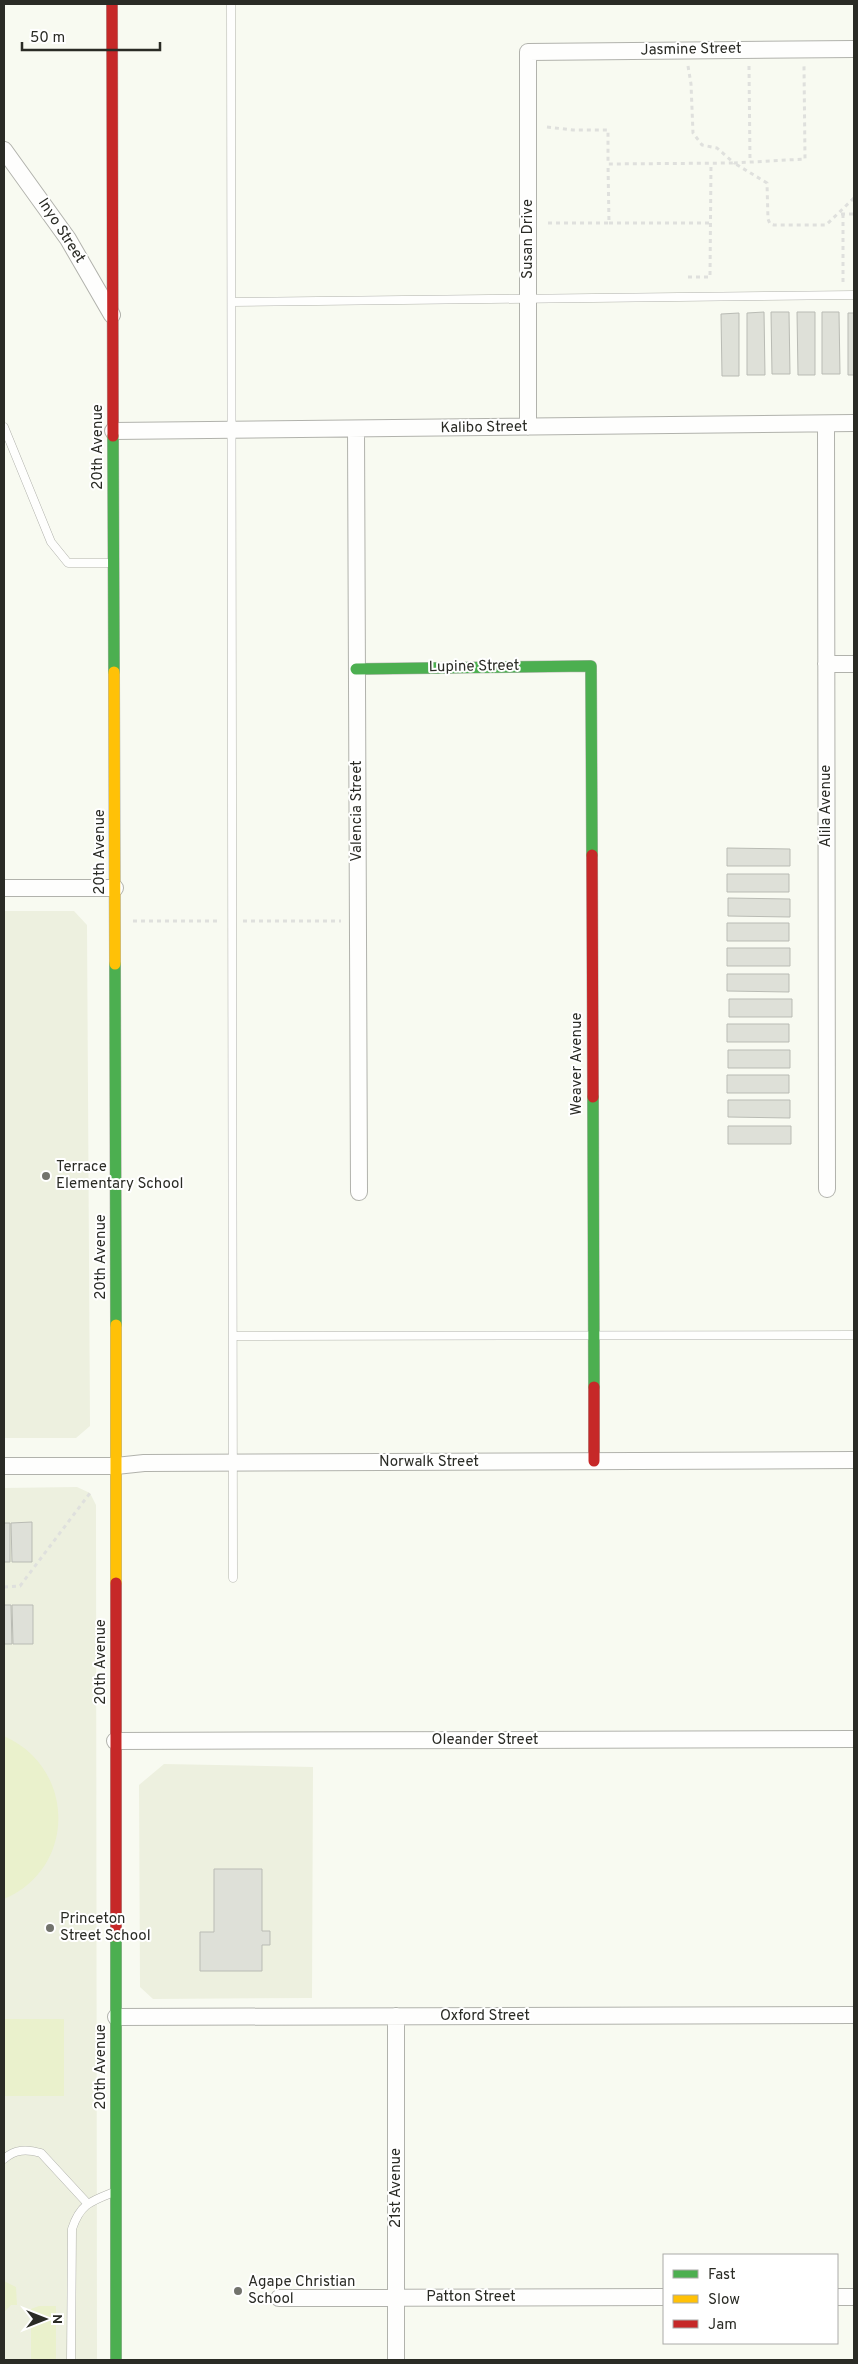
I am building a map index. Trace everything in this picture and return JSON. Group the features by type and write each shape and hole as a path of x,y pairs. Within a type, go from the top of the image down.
{"street":[{"name":"20th Avenue","path":"112,4 116,1466 116,2360"},
{"name":"Jasmine Street","path":"528,52 854,49"},
{"name":"Susan Drive","path":"528,52 528,427"},
{"name":"Inyo Street","path":"4,150 68,239 113,316"},
{"name":"Alila Avenue","path":"826,424 827,1189"},
{"name":"Kalibo Street","path":"113,431 854,424"},
{"name":"Valencia Street","path":"356,429 359,1192"},
{"path":"826,664 854,664"},
{"name":"Lupine Street","path":"356,668 591,666"},
{"name":"Weaver Avenue","path":"591,666 594,1461"},
{"path":"4,888 115,888"},
{"name":"Norwalk Street","path":"4,1466 116,1466 144,1462 854,1460"},
{"name":"Oleander Street","path":"115,1741 854,1739"},
{"name":"Oxford Street","path":"116,2017 854,2015"},
{"name":"21st Avenue","path":"396,2016 396,2360"},
{"name":"Patton Street","path":"279,2298 663,2297"},
{"path":"838,2297 854,2297"}],"lane":[{"path":"231,4 233,1578"},
{"path":"232,302 854,295"},
{"path":"4,428 51,542 68,563 114,563"},
{"path":"233,1336 854,1335"},
{"path":"4,2159 9,2154 18,2150 41,2153 88,2204"},
{"path":"71,2360 72,2229 77,2213 88,2204 116,2191"}],"path":[{"path":"608,164 734,163 805,160 804,57"},
{"path":"688,58 693,133 702,144 717,148 734,163 767,183 768,219 770,224 826,225 841,214 854,198"},
{"path":"749,58 750,161"},
{"path":"547,127 573,130 608,130 609,223"},
{"path":"688,277 710,277 711,163"},
{"path":"841,214 854,214"},
{"path":"841,214 844,295"},
{"path":"548,223 711,223"},
{"path":"4,1586 20,1586 90,1493"}],"shaded area":[{"name":"Terrace Elementary School","path":"4,911 74,911 87,925 90,1426 76,1438 4,1438"},
{"name":"Princeton Street School","path":"77,1487 90,1493 96,1505 97,2360 4,2360 4,1488"},
{"path":"164,1764 313,1767 312,1998 153,1999 140,1987 139,1785"}],"green space":[{"path":"4,1736 28,1751 45,1771 55,1793 58,1818 55,1842 45,1865 28,1884 4,1899"},
{"path":"4,2019 64,2019 64,2096 4,2096"},
{"path":"4,2281 16,2287 17,2305 11,2305 4,2312"},
{"path":"39,2306 56,2306 56,2360 31,2360 31,2309"}],"building":[{"path":"764,312 765,375 747,375 747,313"},
{"path":"771,312 789,312 790,374 772,374"},
{"path":"797,312 815,312 815,375 798,375"},
{"path":"822,312 839,312 840,374 822,374"},
{"path":"739,313 739,376 722,376 721,314"},
{"path":"848,313 854,313 854,375 848,375"},
{"path":"727,848 790,849 790,866 727,866"},
{"path":"727,874 789,874 789,892 727,892"},
{"path":"728,898 790,899 790,917 728,916"},
{"path":"727,923 789,923 789,941 727,941"},
{"path":"727,948 790,948 790,966 727,966"},
{"path":"727,974 789,974 789,992 727,991"},
{"path":"729,999 792,999 792,1017 729,1017"},
{"path":"727,1024 789,1024 789,1042 727,1042"},
{"path":"728,1050 790,1050 790,1068 728,1068"},
{"path":"727,1075 789,1075 789,1093 727,1093"},
{"path":"728,1100 790,1100 790,1118 728,1117"},
{"path":"728,1126 791,1126 791,1144 728,1144"},
{"path":"32,1522 32,1562 12,1562 11,1523"},
{"path":"4,1523 10,1523 10,1562 4,1562"},
{"path":"4,1605 11,1605 12,1644 4,1644"},
{"path":"12,1605 33,1605 33,1644 13,1644"},
{"path":"214,1869 262,1869 262,1931 270,1931 270,1945 262,1945 262,1971 200,1971 200,1932 214,1932"}],"traffic: fast":[{"path":"113,436 114,672"},
{"path":"356,669 591,666 592,855"},
{"path":"115,964 116,1325"},
{"path":"593,1097 594,1387"},
{"path":"116,1936 116,2360"}],"traffic: slow":[{"path":"114,672 115,964"},
{"path":"116,1325 116,1583"}],"traffic: jam":[{"path":"112,4 113,436"},
{"path":"592,855 593,1097"},
{"path":"594,1387 594,1461"},
{"path":"116,1583 116,1936"}],"place":[{"name":"Terrace Elementary School","path":"46,1176"},
{"name":"Princeton Street School","path":"50,1928"},
{"name":"Agape Christian School","path":"238,2291"}]}
